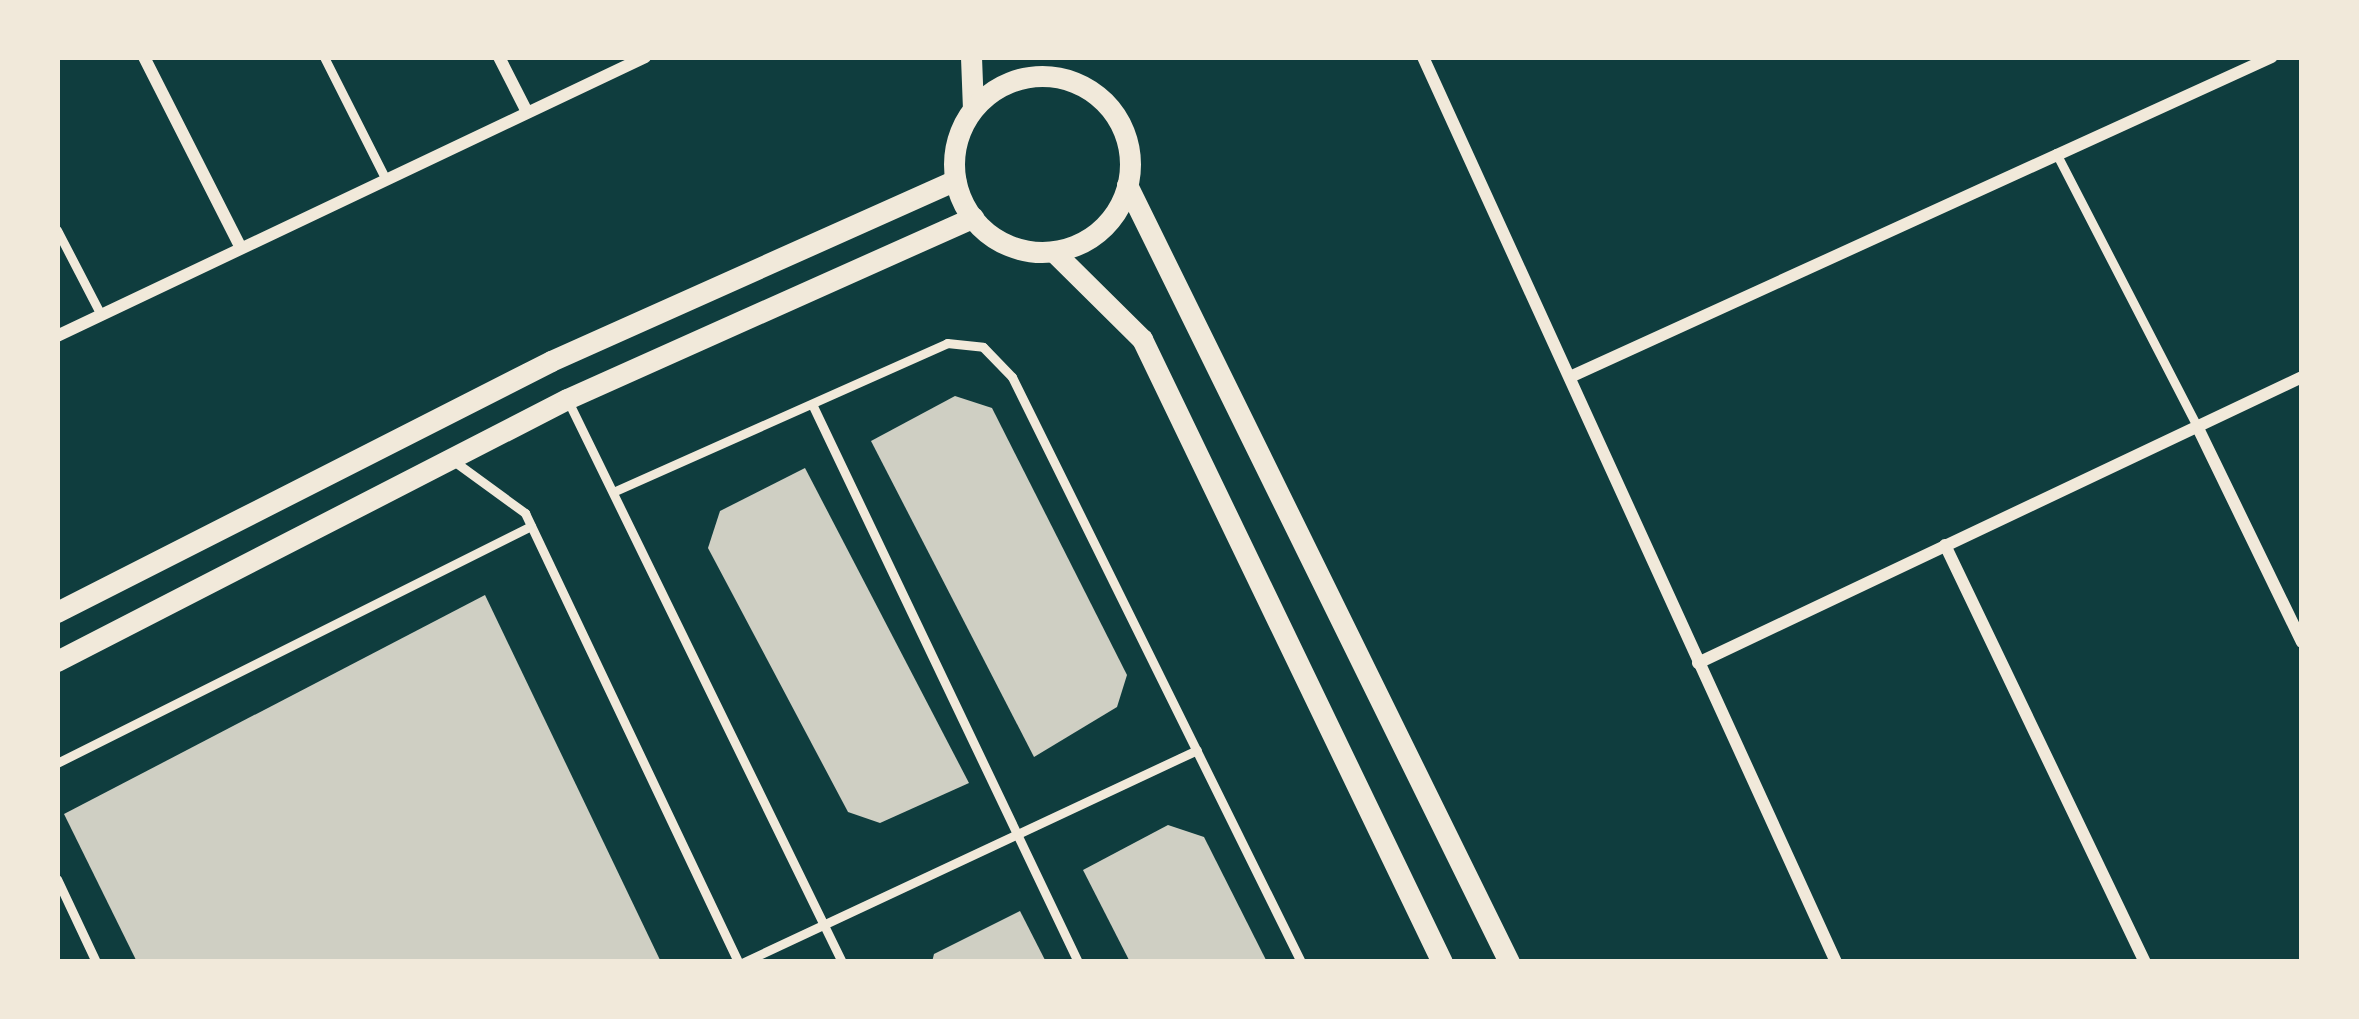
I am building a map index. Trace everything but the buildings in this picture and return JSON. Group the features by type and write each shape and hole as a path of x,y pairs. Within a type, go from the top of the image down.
{"street":[{"path":"144,57 240,245"},
{"path":"499,57 527,112"},
{"path":"57,336 240,245 645,57"},
{"path":"971,57 974,108 956,179 973,217 1001,242 1054,252 1142,339 1442,962"},
{"path":"1063,57 1075,82 1114,113 1127,185 1509,962"},
{"path":"1423,57 1836,962"},
{"path":"1570,377 2272,57"},
{"path":"974,108 1020,78 1075,82"},
{"path":"57,612 530,370 956,179"},
{"path":"1054,252 1101,230 1127,185"},
{"path":"57,661 567,399 973,217"},
{"path":"1698,663 2302,377"},
{"path":"2197,426 2302,642"},
{"path":"1945,545 2145,962"}],"lane":[{"path":"324,57 385,178"},
{"path":"2056,153 2197,426"},
{"path":"57,230 100,315"},
{"path":"613,492 947,343 983,347 1012,376 1301,962"},
{"path":"567,399 842,962"},
{"path":"812,404 1078,962"},
{"path":"449,457 531,526 741,962 1197,750"},
{"path":"57,764 531,526"},
{"path":"57,879 96,962"}]}
